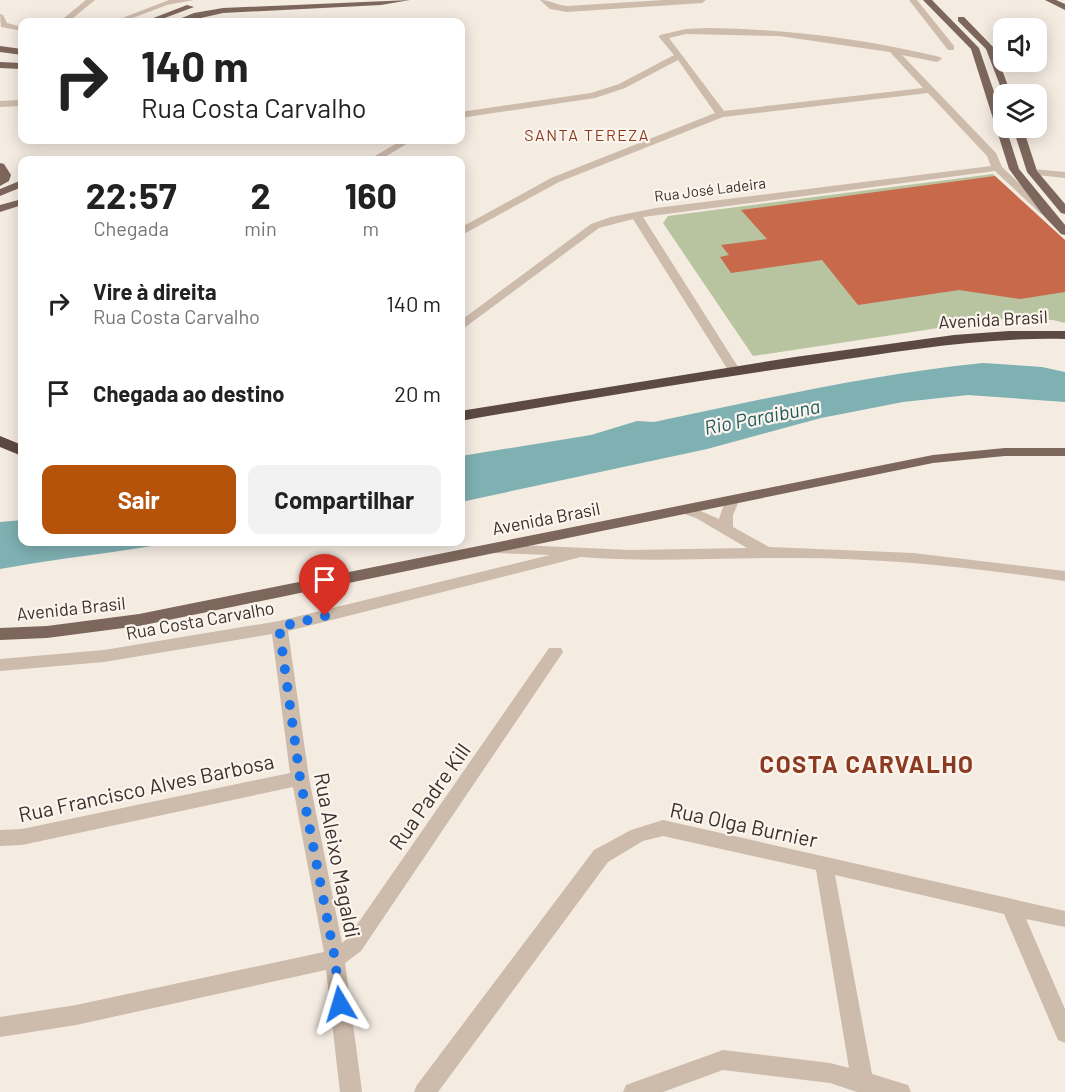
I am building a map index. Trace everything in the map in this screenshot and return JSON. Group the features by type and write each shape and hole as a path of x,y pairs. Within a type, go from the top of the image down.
{"highway":[{"name":"Avenida Brasil","path":"465,415 734,370 970,337 1065,335"},
{"path":"0,441 18,449"}],"main road":[{"path":"158,18 189,7 229,0"},
{"path":"184,18 206,10 247,3 378,4 406,0"},
{"path":"927,0 975,48 1014,169 1047,213 1065,232"},
{"path":"940,0 990,48 1003,84"},
{"path":"1049,0 1065,7"},
{"path":"0,50 18,52"},
{"path":"0,64 18,66"},
{"path":"1021,138 1032,172 1065,211"},
{"path":"0,166 6,175 0,183"},
{"path":"0,193 18,185"},
{"path":"0,209 18,203"},
{"name":"Avenida Brasil","path":"0,634 47,632 139,620 933,459 1005,452 1065,452"}],"street":[{"path":"68,18 91,0"},
{"path":"127,18 165,3 189,0"},
{"path":"544,0 553,7 567,9 702,0"},
{"path":"913,0 951,48"},
{"path":"0,17 4,25 18,28"},
{"path":"721,114 663,37 678,32 743,31 892,49 937,59"},
{"path":"892,49 992,155 997,168 1047,213"},
{"path":"465,115 602,93 622,86 679,56"},
{"path":"465,230 555,180 721,114 930,90"},
{"path":"0,104 18,103"},
{"path":"380,156 401,144"},
{"name":"Rua José Ladeira","path":"465,323 595,226 611,219 997,168"},
{"path":"1032,172 1065,175"},
{"path":"636,214 734,370"},
{"path":"726,531 726,515 732,501"},
{"name":"Rua Costa Carvalho","path":"687,510 701,515 766,553"},
{"name":"Rua Costa Carvalho","path":"487,550 526,548 578,553 822,553 941,560 1065,576"},
{"name":"Rua Costa Carvalho","path":"0,665 104,656 279,627 578,553"},
{"name":"Rua Aleixo Magaldi","path":"279,627 300,778 335,959 351,1092"},
{"name":"Rua Padre Kill","path":"335,959 354,945 555,652"},
{"name":"Rua Francisco Alves Barbosa","path":"0,838 22,837 300,778"},
{"name":"Rua Olga Burnier","path":"425,1092 601,856 638,835 663,828 1065,919"},
{"path":"824,865 863,1084"},
{"path":"1011,907 1065,1033"},
{"path":"0,1027 76,1016 335,959"},
{"path":"634,1092 676,1083 723,1060 830,1073 863,1084 900,1092"}],"green space":[{"path":"993,174 1065,244 1065,323 1053,320 998,319 753,356 663,223 668,216"}],"water":[{"name":"Rio Paraibuna","path":"983,363 1042,367 1065,372 1065,402 968,395 903,402 821,418 707,449 465,501 465,455 591,435 637,421 654,422 859,380"},
{"path":"18,520 18,546 150,546 0,569 0,522"}],"building":[{"path":"995,176 1065,240 1065,292 1020,299 959,290 858,305 822,260 731,273 720,257 729,255 721,245 767,239 741,210"}],"district":[{"name":"SANTA TEREZA","path":"587,134"},
{"name":"COSTA CARVALHO","path":"867,763"}],"route":[{"path":"325,616 279,627 300,778 335,959 340,1004"}]}
